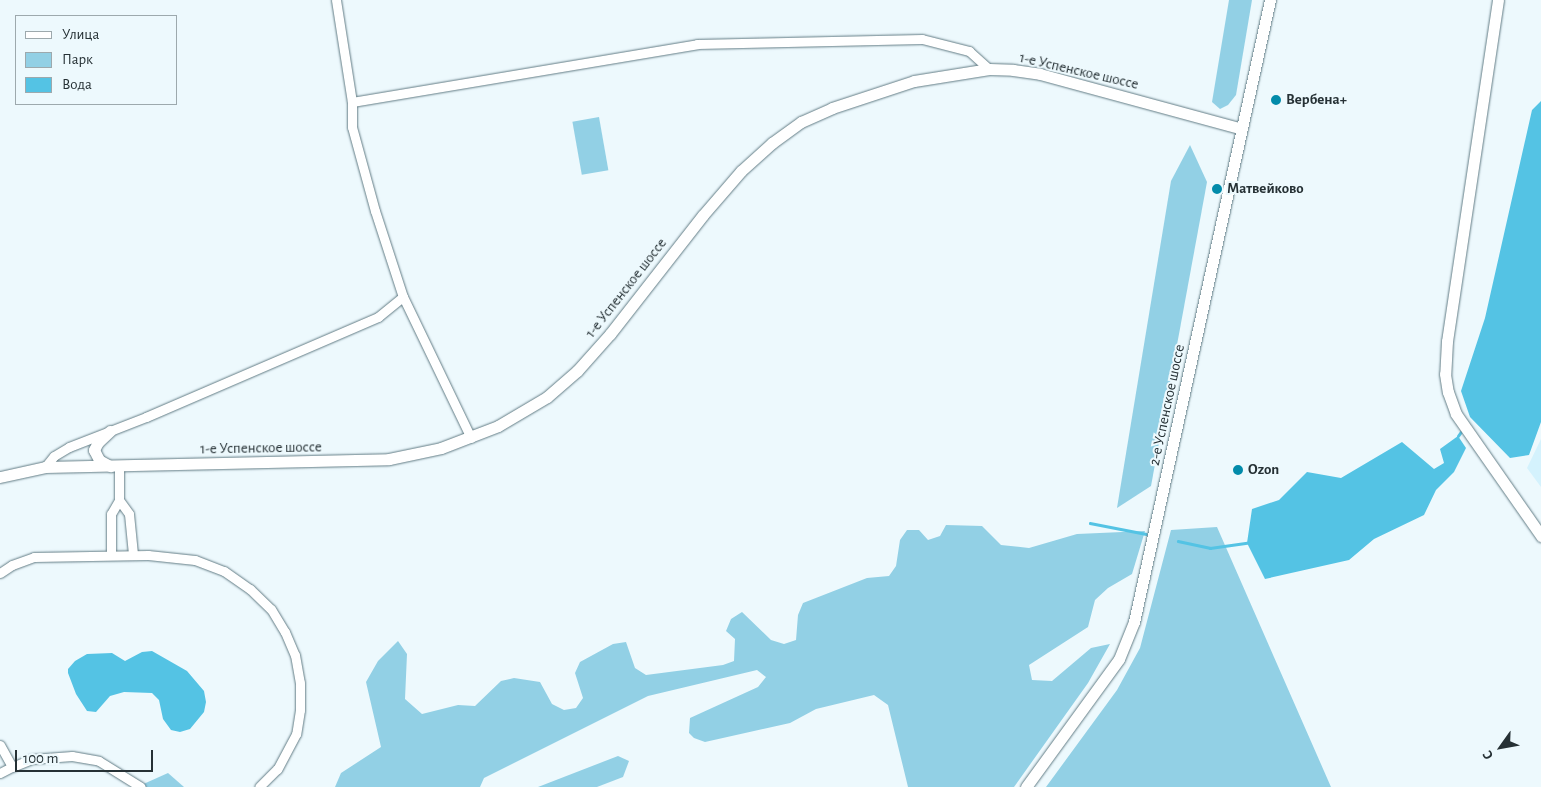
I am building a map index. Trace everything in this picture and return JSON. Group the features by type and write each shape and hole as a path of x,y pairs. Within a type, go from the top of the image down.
{"main road":[{"name":"2-е Успенское шоссе","path":"1026,787 1119,659 1130,635 1270,0"},
{"path":"1498,0 1445,353 1446,384 1456,414 1541,536"},
{"name":"1-е Успенское шоссе","path":"0,476 45,467 389,459 441,448 498,426 546,397 577,371 610,334 709,207 741,171 779,138 801,122 864,96 914,81 989,69 1013,70 1040,74 1242,129"},
{"path":"110,431 98,442 94,450 99,460 114,466"}],"street":[{"path":"336,0 352,102 352,127 376,211 403,297 470,438"},
{"path":"352,102 697,44 922,39 969,51 989,69"},
{"path":"45,467 54,456 68,447 378,318 403,297"},
{"path":"114,466 120,500 129,514 132,554"},
{"path":"111,554 111,514 120,500"},
{"path":"0,573 12,565 34,557 132,554 195,560 224,571 250,588 271,609 285,632 294,655 298,674 300,710 296,734 288,753 277,769 259,787"},
{"path":"0,744 12,767"},
{"path":"0,773 38,758 72,756 99,762 141,787"}],"shaded area":[{"path":"1541,439 1541,487 1527,468"}],"green space":[{"path":"1229,0 1252,0 1236,95 1228,105 1220,109 1212,102"},
{"path":"599,117 608,170 582,175 572,122"},
{"path":"1190,145 1207,182 1151,486 1117,508 1171,181"},
{"path":"946,525 982,526 1001,545 1029,548 1077,534 1145,531 1132,574 1108,588 1095,600 1088,627 1029,665 1032,680 1052,681 1091,648 1110,644 1088,683 1014,787 908,787 888,705 874,695 816,709 790,723 705,742 694,738 689,733 690,718 758,687 766,677 757,670 648,696 484,778 480,787 335,787 341,773 381,747 366,682 378,661 398,641 407,654 405,699 422,714 458,705 475,706 501,681 514,678 540,682 552,704 564,710 576,708 583,698 575,673 580,662 613,644 626,642 635,668 646,675 723,665 734,661 735,639 726,631 731,619 742,612 771,640 784,644 796,640 798,615 803,603 867,578 889,576 896,566 900,540 907,530 919,530 928,540 940,536"},
{"path":"1217,527 1331,787 1046,787 1117,690 1140,648 1171,530"},
{"path":"618,756 629,761 623,777 597,787 538,787"},
{"path":"168,773 184,787 139,787 139,786"}],"water":[{"path":"1541,101 1541,422 1529,455 1510,458 1470,417 1461,391 1485,318 1532,110"},
{"path":"1458,436 1466,448 1454,472 1436,490 1424,515 1374,539 1349,560 1265,579 1247,543 1252,509 1279,500 1307,472 1341,478 1402,442 1434,469 1444,463 1440,449"},
{"path":"152,651 187,671 204,691 206,702 204,712 190,729 180,732 171,730 163,719 159,700 152,693 124,692 110,696 96,712 87,711 76,694 68,673 68,669 75,661 87,654 112,653 125,661 142,652"}],"waterway":[{"path":"1458,436 1463,429"},
{"path":"1090,523 1146,534"},
{"path":"1178,541 1210,548 1247,543"}],"place":[{"name":"Вербена+","path":"1276,100"},
{"name":"Матвейково","path":"1217,189"},
{"name":"Ozon","path":"1238,470"}]}
